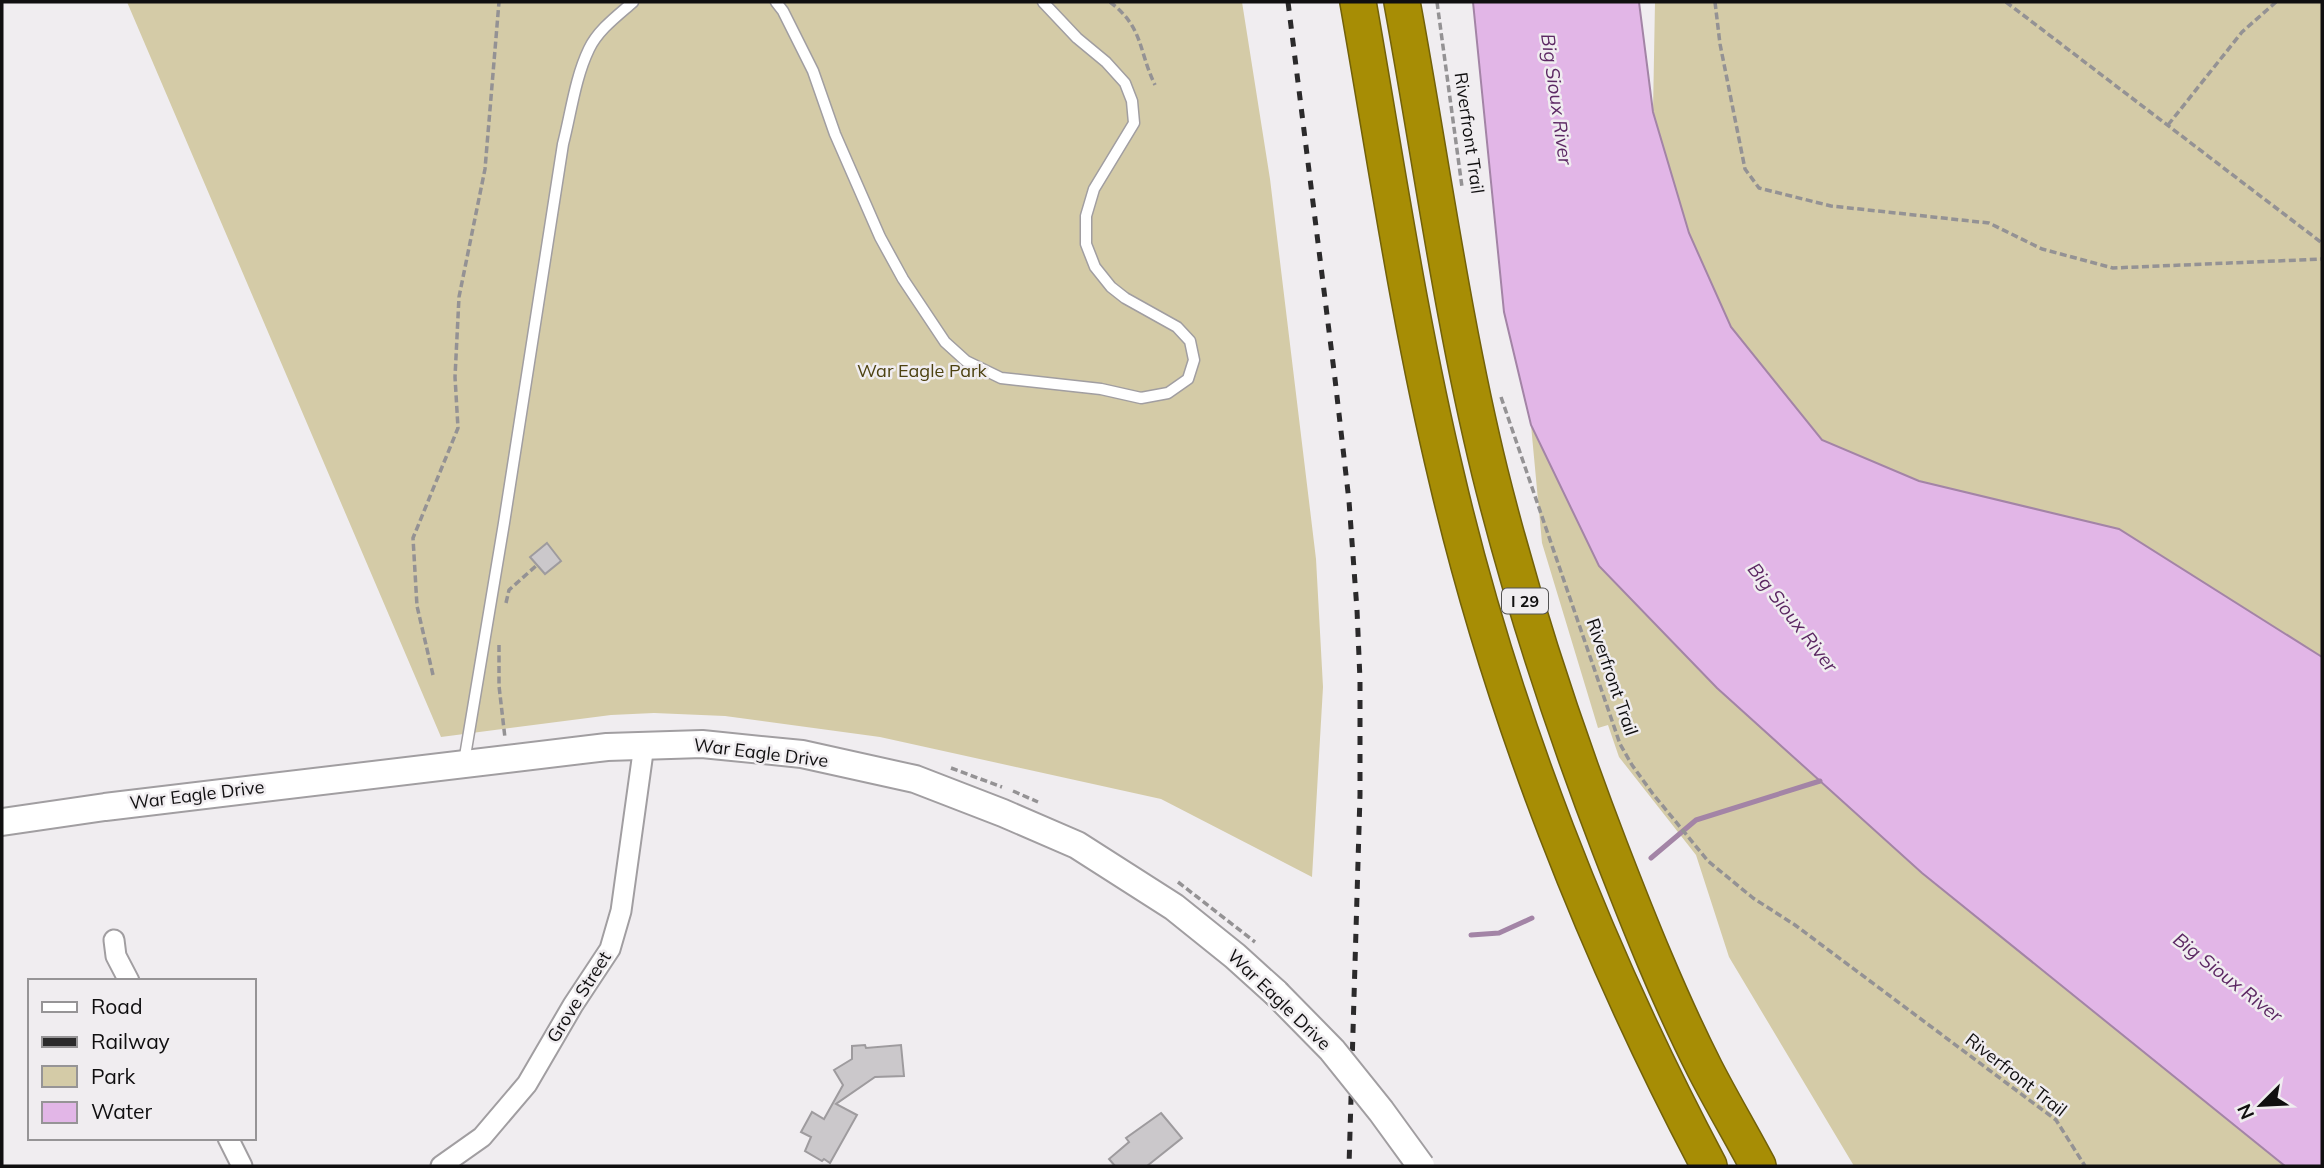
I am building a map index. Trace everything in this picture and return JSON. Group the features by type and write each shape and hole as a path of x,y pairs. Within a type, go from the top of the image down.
{"highway":[{"name":"I 29","path":"1358,2 1409,305 1447,481 1486,623 1524,739 1606,953 1674,1099 1709,1166"},
{"name":"I 29","path":"1402,2 1453,304 1490,472 1516,572 1578,764 1638,920 1704,1066 1758,1166"}],"main road":[{"name":"War Eagle Drive","path":"2,822 464,762 607,747 702,744 802,754 915,779 1077,845 1174,907 1236,956 1332,1050 1421,1166"}],"street":[{"name":"Grove Street","path":"441,1166 482,1137 527,1084 573,1005 610,949 621,911 644,746"},
{"path":"114,940 116,956 128,979"},
{"path":"229,1140 242,1166"}],"lane":[{"path":"464,762 563,144 589,48 607,24 633,2"},
{"path":"776,2 813,71 835,134 880,237 903,279 945,342 966,362 1001,378 1101,389 1141,398 1168,393 1188,379 1194,360 1190,341 1177,327 1125,298 1111,287 1095,267 1086,244 1086,216 1094,188 1134,123 1132,100 1125,83 1106,62 1077,38 1043,2"}],"path":[{"path":"433,675 417,607 413,538 458,428 455,377 459,297 485,169 499,2"},
{"path":"1110,2 1129,18 1136,30 1146,66 1155,85"},
{"name":"Riverfront Trail","path":"1437,2 1463,189"},
{"path":"1715,2 1720,44 1745,169 1759,188 1831,206 1989,223 2042,249 2113,268 2322,260"},
{"path":"2006,2 2322,243"},
{"path":"2168,125 2242,32 2276,2"},
{"name":"Riverfront Trail","path":"1499,392 1620,744 1653,794 1708,861 1753,898 1795,925 2056,1120 2085,1166"},
{"path":"506,603 509,590 537,565"},
{"path":"499,644 499,686 508,757"}],"green space":[{"name":"War Eagle Park","path":"127,2 1242,2 1270,179 1316,559 1323,687 1312,877 1161,799 880,737 725,716 654,713 611,715 441,737"},
{"path":"1655,2 2322,2 2322,657 2119,529 1919,481 1822,440 1731,327 1689,233 1653,112"},
{"path":"1531,425 1599,566 1717,688 1922,873 2285,1166 1854,1166 1729,957 1696,855 1619,757 1608,725 1598,728 1542,543"}],"water":[{"name":"Big Sioux River","path":"1473,2 1639,2 1653,112 1689,233 1731,327 1822,440 1919,481 2119,529 2322,657 2322,1166 2285,1166 1922,873 1717,688 1599,566 1531,425 1504,312"}],"building":[{"path":"547,543 561,561 545,574 530,557"},
{"path":"865,1045 866,1048 901,1045 904,1076 875,1077 836,1104 857,1115 830,1163 824,1159 822,1161 805,1151 811,1137 801,1132 812,1112 824,1119 843,1085 834,1070 852,1059 852,1046"},
{"path":"1161,1113 1182,1138 1147,1166 1115,1166 1109,1159 1129,1142 1126,1138"}],"waterway":[{"path":"1651,858 1696,820 1820,781"},
{"path":"1471,935 1499,933 1532,918"}],"railway":[{"path":"1288,2 1349,501 1357,610 1360,795 1349,1166"}]}
